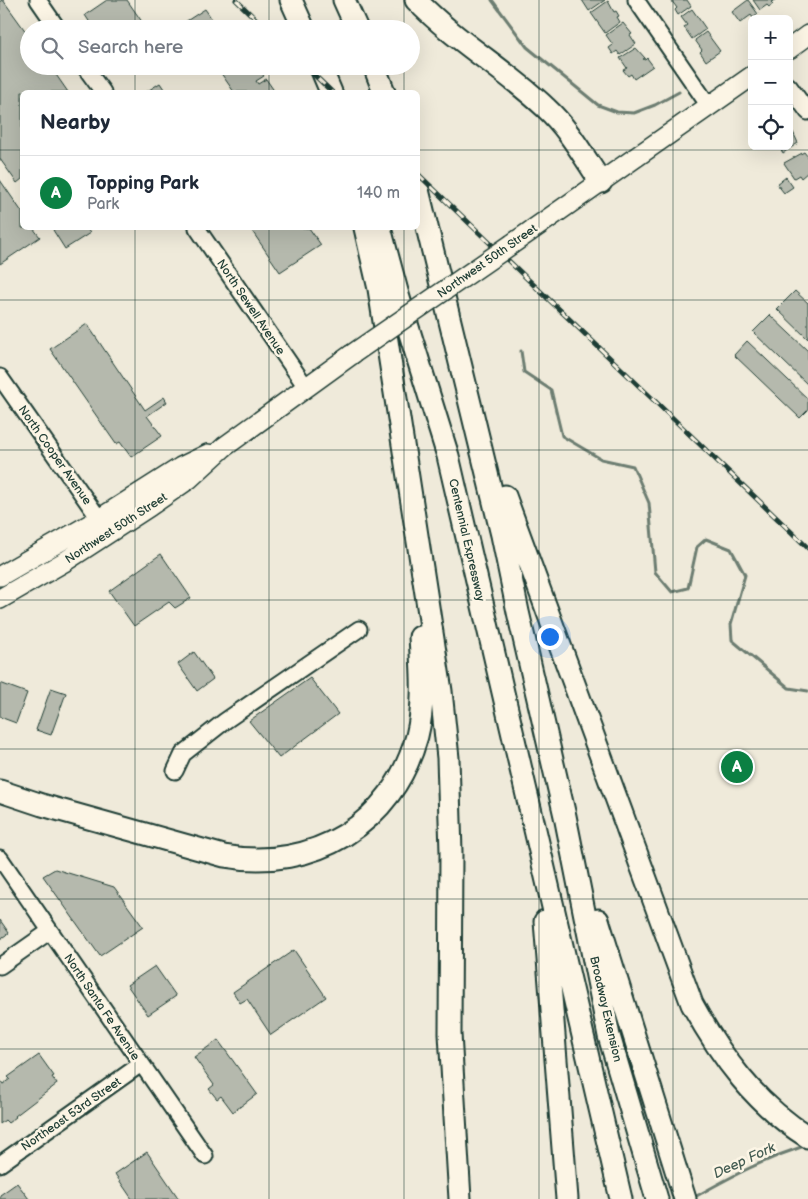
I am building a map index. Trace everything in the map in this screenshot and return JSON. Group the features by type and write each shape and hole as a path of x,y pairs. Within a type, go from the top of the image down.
{"highway":[{"path":"291,0 300,20"},
{"path":"344,0 353,20"},
{"path":"416,0 456,38 548,109 601,182"},
{"path":"324,75 330,90"},
{"path":"377,75 383,90"},
{"path":"420,198 472,409 565,816 685,1199"},
{"path":"365,230 379,289 441,692 448,758 450,1034 460,1199"},
{"name":"Centennial Expressway","path":"381,230 398,295 448,456 540,856"},
{"path":"472,409 692,1004 719,1050 735,1072 781,1118 808,1137"},
{"path":"0,791 42,805 211,853 252,860 279,859 311,851 340,838 364,821 384,801 405,769 416,740 420,718 422,669 406,468"},
{"name":"Broadway Extension","path":"565,816 610,1036 657,1199"},
{"path":"540,856 621,1199"},
{"path":"540,856 567,1194"}],"main road":[{"path":"793,46 808,35"},
{"name":"Northwest 50th Street","path":"0,576 104,527 189,478 224,447 306,387 748,79"},
{"name":"Northwest 50th Street","path":"0,599 64,562 104,527"}],"street":[{"path":"38,0 52,20"},
{"path":"636,0 710,106"},
{"path":"90,75 101,90"},
{"path":"793,91 808,112"},
{"name":"North Sewell Avenue","path":"198,230 306,387"},
{"name":"North Cooper Avenue","path":"0,377 104,527"},
{"path":"176,771 183,754 225,721 359,629"},
{"name":"North Santa Fe Avenue","path":"0,858 205,1156"},
{"path":"0,966 50,931"},
{"name":"Northeast 53rd Street","path":"0,1164 141,1064"}],"building":[{"path":"3,0 20,24 20,75 56,75 67,90 20,90 20,181 17,183 0,159 0,1"},
{"path":"107,0 127,0 141,20 88,20 85,15"},
{"path":"582,0 605,0 589,11"},
{"path":"671,0 687,0 691,6 678,15 675,10 677,8"},
{"path":"748,0 758,14 748,15 748,17 740,23 732,12"},
{"path":"753,0 775,0 771,2 773,4 769,7 767,5 760,10"},
{"path":"608,1 614,12 616,11 619,16 617,17 620,22 605,33 591,13"},
{"path":"205,9 213,20 188,20"},
{"path":"692,9 706,29 692,39 684,27 687,25 681,17"},
{"path":"623,23 632,34 630,35 636,44 620,55 617,51 613,54 609,48 613,45 606,35"},
{"path":"706,32 720,51 706,61 700,52 702,50 695,40"},
{"path":"636,48 645,58 643,59 647,58 653,66 634,79 631,74 628,76 623,70 627,68 620,58"},
{"path":"222,75 263,75 256,81 258,84 266,79 274,90 233,90"},
{"path":"160,83 165,90 149,90"},
{"path":"793,132 798,143 793,146"},
{"path":"804,152 808,157 808,172 801,178 799,175 794,178 784,163"},
{"path":"786,177 793,187 784,193 777,184"},
{"path":"0,180 20,209 20,230 35,230 40,237 0,264"},
{"path":"53,230 88,230 90,233 65,249"},
{"path":"251,230 310,230 321,245 280,272"},
{"path":"795,291 808,303 808,339 777,309"},
{"path":"770,315 808,351 808,385 753,332"},
{"path":"87,324 145,410 164,397 167,402 147,416 162,436 131,457 120,442 116,444 50,349"},
{"path":"747,341 808,399 808,410 800,418 734,355"},
{"path":"161,554 191,598 175,608 169,602 134,626 109,591"},
{"path":"194,652 213,679 197,691 178,664"},
{"path":"310,678 338,714 279,758 249,721"},
{"path":"0,683 27,693 16,723 0,717"},
{"path":"51,688 66,693 51,735 36,730"},
{"path":"55,869 114,887 143,927 100,956 43,876"},
{"path":"0,920 9,933 0,939"},
{"path":"294,950 326,997 271,1035 247,999 240,1003 233,992"},
{"path":"155,966 176,996 148,1015 127,985"},
{"path":"218,1040 257,1094 233,1112 221,1096 217,1099 209,1089 214,1085 194,1057"},
{"path":"39,1055 54,1076 52,1077 57,1084 8,1123 5,1120 0,1124 0,1080 3,1084 10,1079 8,1077"},
{"path":"147,1152 179,1199 132,1199 115,1174"},
{"path":"17,1183 29,1199 0,1199 0,1195"}],"waterway":[{"path":"492,0 527,47 598,105 617,112 634,113 655,105 679,92"},
{"path":"521,351 524,372 551,390 562,436 601,459 633,466 649,503 655,572 672,592 688,588 697,547 706,539 731,549 745,575 731,624 732,640 789,688 808,691"},
{"name":"Deep Fork","path":"693,1198 749,1168 807,1145"}],"railway":[{"path":"236,0 257,20"},
{"path":"314,75 330,90"},
{"path":"420,176 808,548"}],"place":[{"name":"Topping Park","path":"737,767"}]}
